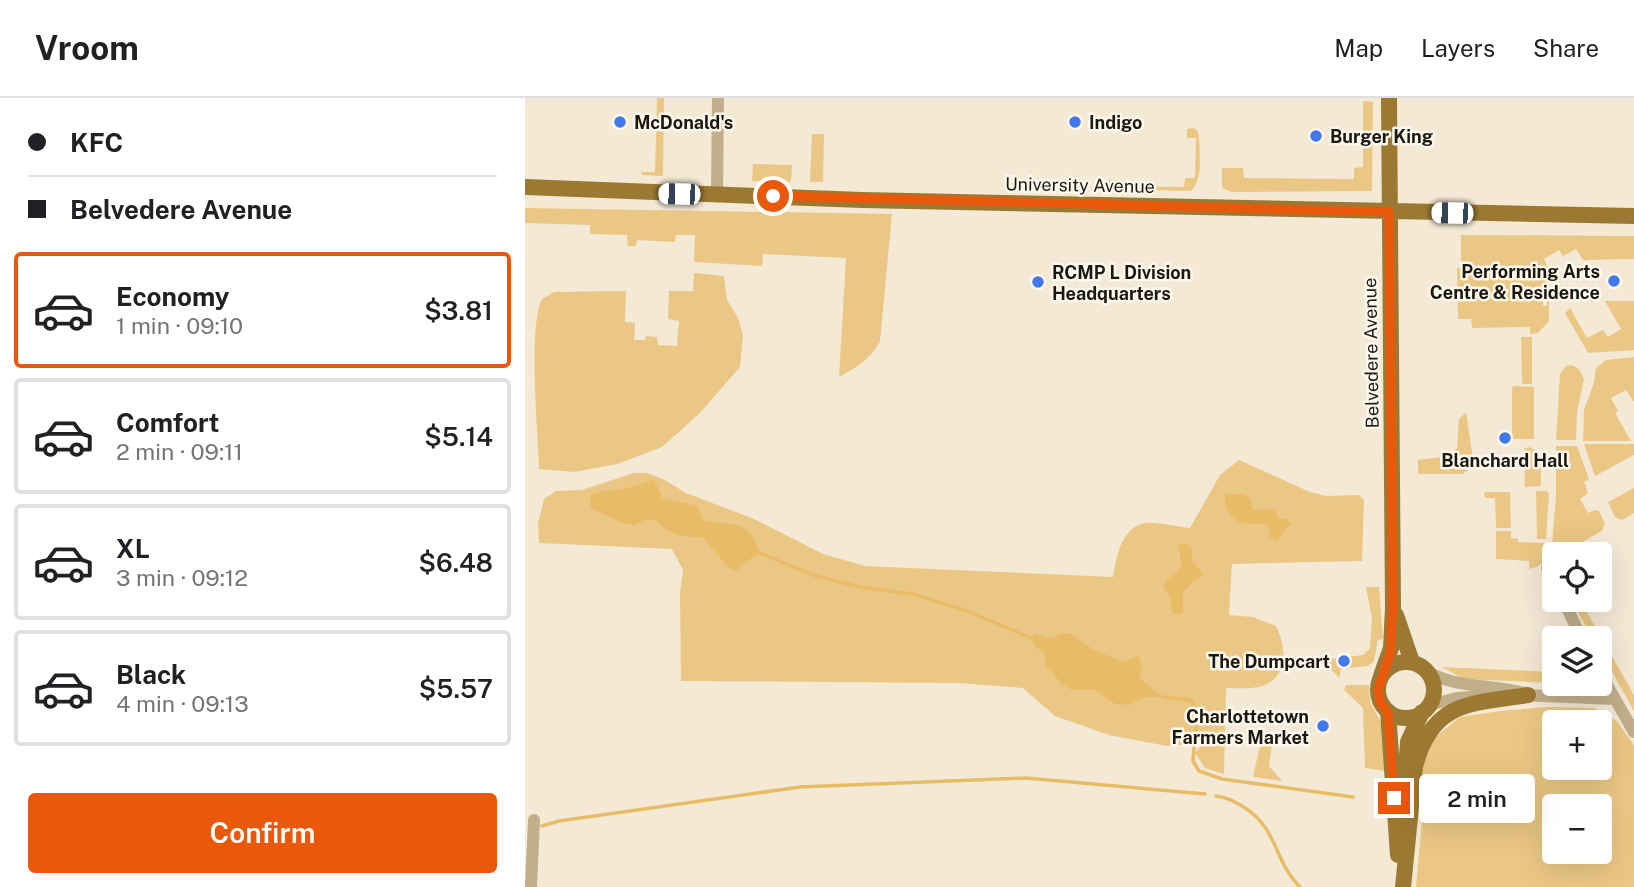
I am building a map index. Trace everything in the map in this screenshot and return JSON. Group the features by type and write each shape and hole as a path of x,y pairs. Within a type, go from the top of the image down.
{"main road":[{"name":"Belvedere Avenue","path":"1381,676 1391,648 1393,608 1389,98"},
{"name":"University Avenue","path":"525,187 717,195 1634,216"},
{"name":"Belvedere Avenue","path":"1393,608 1412,662"},
{"path":"1399,861 1408,742 1434,688 1428,672 1412,662 1394,664 1381,676 1378,690 1379,697 1388,711 1399,861 1402,887"},
{"path":"1402,887 1415,768 1420,748 1431,729 1449,713 1466,705 1528,695"},
{"path":"1388,711 1405,718 1426,709"}],"street":[{"path":"717,195 718,98"},
{"path":"1428,672 1442,680 1507,688 1528,695"},
{"path":"1612,694 1634,732"},
{"path":"1426,709 1464,697 1542,695"},
{"path":"1566,696 1615,699"},
{"path":"531,887 534,820"}],"shaded area":[{"path":"657,98 664,98 663,176 642,175 641,172 655,172"},
{"path":"1363,101 1373,102 1372,191 1232,192 1222,188 1222,168 1243,168 1244,178 1354,179 1354,168 1363,167"},
{"path":"1193,128 1199,135 1200,165 1198,180 1191,191 1109,189 1106,180 1116,180 1117,186 1184,187 1185,178 1195,178 1196,138 1187,138 1187,129"},
{"path":"812,134 824,134 823,182 810,182"},
{"path":"753,164 792,165 791,182 752,181"},
{"path":"525,208 892,214 880,341 867,358 839,377 846,258 763,254 762,266 694,262 695,235 676,235 675,242 637,240 636,246 628,246 627,235 590,234 590,225 525,223"},
{"path":"1461,235 1634,236 1634,259 1583,260 1576,249 1563,256 1559,250 1544,259 1548,268 1548,284 1542,284 1543,306 1547,306 1549,301 1549,321 1538,333 1530,334 1530,327 1472,328 1471,319 1458,319 1457,268 1461,268"},
{"path":"694,273 724,276 727,300 738,318 743,335 740,367 699,414 662,447 617,464 574,472 539,469 535,332 542,299 554,292 626,291 625,322 635,323 634,340 645,340 646,336 657,337 658,345 677,346 679,321 668,319 669,291 693,291"},
{"path":"1605,301 1634,301 1634,350 1588,353 1565,313 1570,308 1587,338 1603,330 1608,337 1621,329"},
{"path":"1521,337 1532,337 1532,384 1522,384"},
{"path":"1634,357 1634,402 1626,390 1611,398 1618,411 1615,413 1631,441 1583,441 1584,410 1594,383 1596,368 1606,360"},
{"path":"1572,365 1579,369 1584,379 1577,412 1576,440 1556,440 1560,374 1566,366"},
{"path":"1514,386 1534,387 1534,439 1512,439"},
{"path":"1466,412 1474,465 1463,474 1418,474 1418,460 1449,456 1457,448 1459,419"},
{"path":"1584,444 1634,444 1634,455 1595,476"},
{"path":"1556,446 1577,446 1589,479 1584,482 1588,493 1580,499 1588,513 1599,511 1605,523 1602,531 1582,542 1552,542"},
{"path":"1528,447 1539,457 1541,486 1525,487 1524,449"},
{"path":"1239,460 1310,492 1326,496 1359,495 1364,500 1362,561 1232,564 1229,615 1253,617 1276,626 1282,644 1283,662 1276,677 1269,683 1255,688 1226,688 1224,774 1205,768 1195,753 1203,743 1167,746 1109,735 1055,716 1023,688 958,683 681,681 680,593 683,570 672,549 539,543 538,523 544,499 556,491 582,490 634,473 647,473 686,493 754,519 823,554 865,566 1113,577 1121,545 1130,531 1145,523 1190,528 1220,475"},
{"path":"654,479 662,498 697,506 703,520 745,528 751,533 760,553 736,571 727,566 702,537 676,534 665,529 656,520 647,519 635,525 620,522 591,508 590,495 625,489"},
{"path":"1634,488 1634,513 1622,520 1615,517 1608,502"},
{"path":"1536,491 1549,493 1546,539 1537,539"},
{"path":"1484,492 1510,492 1511,528 1496,528 1495,498 1485,498"},
{"path":"1225,494 1245,494 1251,500 1253,510 1274,509 1278,518 1287,519 1291,525 1277,541 1269,537 1270,529 1265,524 1239,523 1226,507"},
{"path":"1496,531 1511,531 1511,538 1518,539 1518,542 1542,543 1542,563 1537,567 1529,569 1529,561 1496,559"},
{"path":"1185,543 1192,548 1192,561 1204,575 1183,592 1183,612 1179,615 1172,613 1170,597 1163,587 1180,567 1178,545"},
{"path":"1366,587 1379,587 1383,639 1378,640 1374,661 1368,666 1341,669 1339,678 1323,660 1363,655 1370,648 1372,618"},
{"path":"1578,612 1587,612 1595,626 1586,626"},
{"path":"1060,633 1071,634 1094,650 1123,662 1138,656 1142,667 1139,678 1163,697 1144,697 1130,705 1115,704 1095,690 1072,690 1063,685 1045,665 1045,654 1034,645 1031,638 1036,634 1052,639"},
{"path":"1612,656 1634,695 1634,711 1612,672"},
{"path":"1442,667 1542,671 1542,682 1464,679"},
{"path":"1346,685 1369,685 1370,702 1382,724 1385,771 1365,768 1363,708 1344,690"},
{"path":"1547,707 1598,710 1542,710 1542,780 1612,780 1612,718 1616,720 1634,745 1634,887 1416,887 1422,820 1419,819 1422,770 1433,739 1460,717"},
{"path":"1264,740 1272,743 1269,766 1282,781 1253,777"}],"waterway":[{"path":"760,553 813,575 859,587 913,594 965,610 1031,638"},
{"path":"1163,697 1191,700 1197,712 1193,761 1199,771 1222,779 1353,797"},
{"path":"542,826 559,821 800,787 1026,778 1205,794"},
{"path":"1216,796 1242,806 1263,824 1291,877 1300,887"}],"place":[{"name":"McDonald's","path":"620,122"},
{"name":"Indigo","path":"1075,122"},
{"name":"Burger King","path":"1316,136"},
{"name":"Performing Arts Centre & Residence","path":"1614,281"},
{"name":"RCMP L Division Headquarters","path":"1038,282"},
{"name":"Blanchard Hall","path":"1505,438"},
{"name":"The Dumpcart","path":"1344,661"},
{"name":"Charlottetown Farmers Market","path":"1323,726"}],"route":[{"path":"773,196 1389,212 1393,608 1390,654 1378,690 1381,704 1388,711 1394,798"}]}
